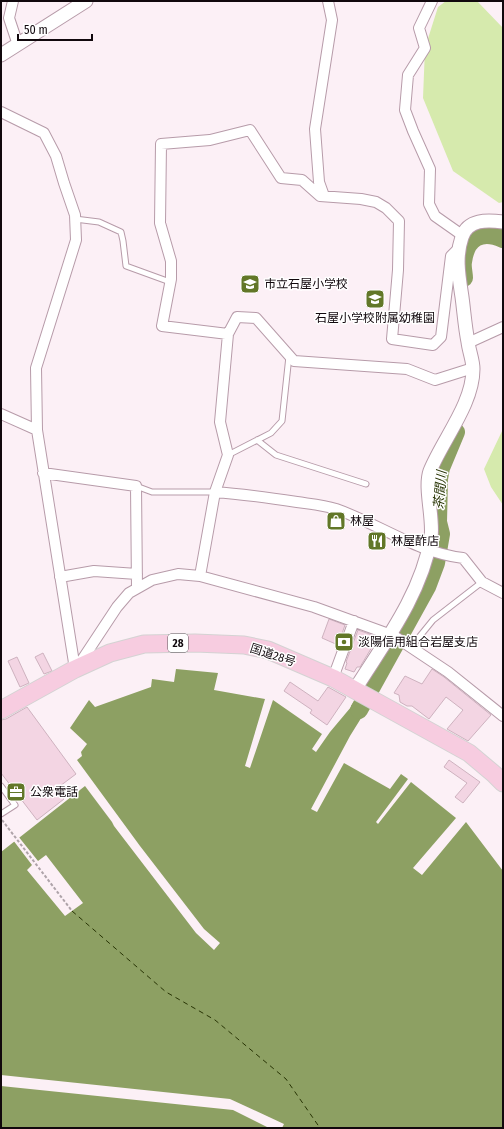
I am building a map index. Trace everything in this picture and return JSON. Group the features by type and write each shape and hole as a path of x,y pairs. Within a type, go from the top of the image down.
{"highway":[{"name":"国道28号","path":"1,710 75,669 110,653 144,644 195,643 244,645 268,650 333,678 469,754 503,783"}],"street":[{"path":"13,1 9,18 18,45"},
{"path":"1,55 86,1"},
{"path":"324,196 318,182 315,129 332,20 328,1"},
{"path":"432,1 419,28 425,48 408,75 405,110 430,169 429,204 435,216 462,235"},
{"path":"1,112 44,133 56,156 75,219 76,240 36,368 36,430 75,669"},
{"path":"228,334 162,326 170,282 170,261 160,223 161,144 210,140 250,130 281,178 302,180 320,196 360,199 376,202 386,208 399,221 398,270 392,339 433,345 441,337 451,256 459,248"},
{"path":"362,695 418,585 430,551 430,474 453,429 469,393 473,368 468,343 458,264 462,235 470,226 479,221 490,220 503,222"},
{"path":"200,576 215,492 228,455 220,422 228,334 237,317 256,318 294,361 407,369 435,380 473,368"},
{"path":"468,343 502,327"},
{"path":"1,414 36,430"},
{"path":"43,473 136,486 137,588"},
{"path":"215,492 253,495 334,509 369,522 430,551 447,556 463,558 482,582 503,593"},
{"path":"60,577 94,571 137,574"},
{"path":"75,669 129,593 152,580 178,574 200,576 314,607 392,636 448,672 503,716"},
{"path":"333,678 354,621"}],"lane":[{"path":"75,219 99,222 121,232 124,241 126,266 170,282"},
{"path":"228,455 271,433 282,421 289,355"},
{"path":"257,440 276,455 366,484"},
{"path":"136,486 152,492 215,492"},
{"path":"408,645 432,620 482,582"},
{"path":"1,786 15,805 1,814"}],"path":[{"path":"1,819 72,911"}],"shaded area":[{"path":"446,1 477,1 503,28 503,202 499,203 453,171 423,98 425,48 438,7"},
{"path":"503,429 503,505 491,487 484,469"},
{"path":"176,669 218,673 214,690 265,699 245,766 250,768 273,700 322,734 312,749 316,752 355,700 368,707 350,736 311,809 317,812 344,763 390,789 401,774 408,779 376,822 378,824 411,782 456,818 413,868 422,875 466,822 503,871 503,1128 1,1128 1,852 85,786 196,933 214,950 220,943 204,929 140,846 77,760 82,756 81,752 87,744 70,728 89,700 95,707 151,687 152,679 174,682"}],"pier":[{"path":"18,836 38,861 46,855 83,903 65,916 27,870 32,865 13,840"},
{"path":"1,1075 230,1099 284,1124 282,1128 269,1128 233,1110 1,1086"}],"building":[{"path":"329,619 345,625 338,645 322,638"},
{"path":"358,630 378,637 360,667 357,667 354,672 345,669 346,662"},
{"path":"43,653 52,671 44,674 35,657"},
{"path":"17,657 29,683 20,687 8,661"},
{"path":"432,669 491,715 468,741 447,729 463,710 446,697 429,719 412,706 407,706 400,702 399,695 394,693 405,676 422,684"},
{"path":"290,682 318,701 328,687 346,697 327,725 310,713 312,710 284,691"},
{"path":"27,707 76,774 56,789 64,799 37,820 1,773 1,720 6,719"},
{"path":"449,760 480,782 463,803 455,797 467,783 444,767"}],"waterway":[{"name":"茶間川","path":"464,278 463,262 467,247 471,242 476,238 488,235 503,239"},
{"name":"茶間川","path":"359,710 427,587 436,563 441,534 438,522 439,479 441,468 456,432"}],"ferry route":[{"path":"72,911 166,992 215,1020 286,1079 320,1128"}],"place":[{"name":"市立石屋小学校","path":"250,284"},
{"name":"石屋小学校附属幼稚園","path":"375,299"},
{"name":"林屋","path":"336,521"},
{"name":"林屋酢店","path":"377,541"},
{"name":"淡陽信用組合岩屋支店","path":"344,642"},
{"name":"公衆電話","path":"16,792"}]}
